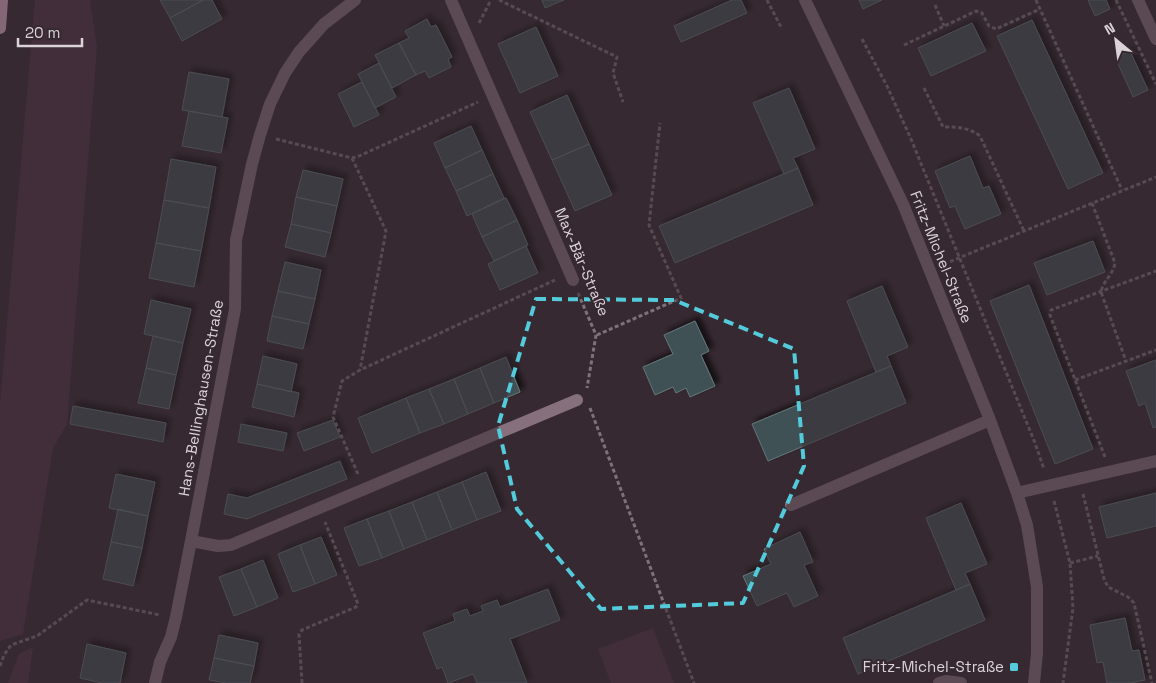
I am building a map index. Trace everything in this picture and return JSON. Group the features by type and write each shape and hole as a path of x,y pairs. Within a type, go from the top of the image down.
{"main road":[{"path":"0,28 2,0"}],"street":[{"name":"Hans-Bellinghausen-Straße","path":"155,683 160,662 171,637 191,541 235,309 236,240 260,135 270,104 285,73 299,52 324,24 355,0"},
{"name":"Max-Bär-Straße","path":"451,0 571,277"},
{"name":"Fritz-Michel-Straße","path":"805,0 891,176 990,420 1017,493 1028,534 1037,587 1037,653 1034,683"},
{"path":"1138,0 1156,39"},
{"path":"191,541 218,546 231,545 581,398"},
{"path":"791,505 990,420"},
{"path":"1017,493 1156,461"},
{"path":"938,683 946,681 961,683"}],"path":[{"path":"499,0 617,57 613,73 623,102"},
{"path":"767,0 782,29"},
{"path":"1036,0 1122,190"},
{"path":"1116,0 1156,84"},
{"path":"935,5 944,26"},
{"path":"904,45 976,11 982,13 988,26 996,29 1040,8"},
{"path":"862,39 891,95 960,257 1035,443 1050,486 1070,563 1073,608 1063,683"},
{"path":"924,88 942,126 957,126 972,130 980,136 1024,231"},
{"path":"260,135 352,158 492,95"},
{"path":"596,335 681,298 649,225 660,123"},
{"path":"352,158 386,231 360,370"},
{"path":"930,270 1156,177"},
{"path":"1092,203 1114,264 1114,270 1103,284 1101,292 1126,361"},
{"path":"1111,471 1050,315 1051,310 1156,271"},
{"path":"365,489 333,417 342,381 360,370 571,277"},
{"name":"Max-Bär-Straße","path":"571,277 596,335 581,398"},
{"path":"1075,380 1156,350"},
{"path":"589,406 694,683"},
{"path":"1080,478 1104,579 1108,587 1134,602 1152,683"},
{"path":"302,683 300,634 302,630 356,607 358,604 320,508"},
{"path":"1070,563 1098,556"},
{"path":"0,666 2,655 11,645 37,636 86,600 176,617"}],"highlighted area":[{"path":"536,299 674,300 794,349 804,466 743,603 601,609 517,509 498,426"}],"shaded area":[{"path":"35,0 90,0 97,47 67,424 53,448 23,634 0,641 0,405"},
{"path":"653,628 674,683 611,683 598,649"},
{"path":"33,647 28,683 8,683 19,654"}],"building":[{"path":"160,0 203,0 170,18"},
{"path":"203,0 212,0 222,19 182,41 170,18"},
{"path":"542,0 564,0 545,8"},
{"path":"732,0 741,0 747,13 681,42 674,26"},
{"path":"859,0 882,0 863,9"},
{"path":"1088,0 1106,0 1110,9 1095,16"},
{"path":"427,19 431,27 436,25 452,57 448,59 451,67 429,78 425,71 416,75 399,43 409,38 405,31"},
{"path":"1032,20 1103,173 1068,189 997,36"},
{"path":"972,23 986,51 931,76 918,48"},
{"path":"536,27 558,76 520,93 498,44"},
{"path":"399,43 416,75 392,88 375,55"},
{"path":"1130,51 1148,90 1133,97 1115,57"},
{"path":"379,63 396,97 375,108 358,74"},
{"path":"189,72 229,79 222,117 182,110"},
{"path":"362,82 379,115 354,127 338,94"},
{"path":"789,88 815,149 793,158 798,168 784,174 753,103"},
{"path":"567,95 589,144 552,160 530,112"},
{"path":"189,111 228,118 221,153 182,146"},
{"path":"471,126 482,150 445,168 434,143"},
{"path":"589,144 612,195 575,211 552,160"},
{"path":"482,150 493,174 456,191 445,168"},
{"path":"970,156 983,188 989,186 1001,214 965,229 955,206 950,208 935,171"},
{"path":"171,159 216,167 209,208 164,200"},
{"path":"798,168 813,205 675,263 659,226"},
{"path":"303,170 343,179 337,206 296,197"},
{"path":"493,174 504,198 467,216 456,191"},
{"path":"296,197 337,206 331,233 291,224"},
{"path":"506,198 517,220 482,237 472,214"},
{"path":"164,200 209,208 201,251 156,243"},
{"path":"517,220 528,245 494,261 482,237"},
{"path":"291,224 331,233 325,257 285,247"},
{"path":"1093,241 1105,272 1047,295 1034,263"},
{"path":"156,243 201,251 194,287 149,278"},
{"path":"526,246 538,273 500,290 488,264"},
{"path":"285,262 321,270 315,299 278,291"},
{"path":"1029,285 1093,449 1055,464 990,301"},
{"path":"882,286 908,347 887,356 891,366 876,372 847,301"},
{"path":"278,291 315,299 309,324 272,316"},
{"path":"151,300 191,309 183,343 144,334"},
{"path":"272,316 309,324 303,349 267,341"},
{"path":"695,321 709,351 701,355 715,386 690,397 686,388 676,393 673,387 655,395 643,367 673,354 664,335"},
{"path":"153,336 183,343 176,375 146,368"},
{"path":"263,356 297,364 291,392 257,384"},
{"path":"506,357 520,392 494,403 480,368"},
{"path":"1156,360 1156,427 1153,428 1145,403 1139,406 1126,371"},
{"path":"891,366 906,403 768,461 752,424"},
{"path":"146,368 176,375 169,409 138,403"},
{"path":"480,368 494,403 468,414 454,379"},
{"path":"454,379 468,414 444,424 429,389"},
{"path":"257,384 299,393 294,417 252,407"},
{"path":"429,389 444,424 420,433 406,398"},
{"path":"406,398 420,433 372,453 358,418"},
{"path":"73,406 166,423 163,442 70,424"},
{"path":"333,420 340,437 304,451 297,433"},
{"path":"241,424 287,433 283,451 238,442"},
{"path":"340,461 347,479 247,519 224,514 228,494 247,498"},
{"path":"486,472 501,511 477,520 462,482"},
{"path":"116,474 155,482 148,516 109,508"},
{"path":"462,482 477,520 452,530 437,492"},
{"path":"437,492 452,530 427,540 412,502"},
{"path":"1156,493 1156,526 1107,538 1099,507"},
{"path":"412,502 427,540 404,549 389,511"},
{"path":"961,503 987,564 965,573 970,584 956,590 926,518"},
{"path":"118,509 148,516 142,548 111,542"},
{"path":"389,511 404,549 382,558 367,519"},
{"path":"367,519 382,558 359,566 344,528"},
{"path":"800,532 813,562 804,565 818,596 794,607 787,593 757,606 743,576 771,564 764,549"},
{"path":"321,537 337,575 315,584 300,545"},
{"path":"111,542 142,548 133,586 103,579"},
{"path":"300,545 315,584 293,592 278,554"},
{"path":"263,560 278,598 257,607 241,569"},
{"path":"241,569 257,607 234,616 219,577"},
{"path":"970,584 985,620 858,674 843,638"},
{"path":"548,589 560,620 510,639 527,683 477,683 473,674 448,683 442,667 437,669 423,633 455,621 453,614 467,609 470,616 483,611 481,606 497,600 500,607"},
{"path":"1125,618 1132,651 1139,650 1145,680 1130,683 1107,683 1103,662 1097,663 1090,625"},
{"path":"219,635 258,643 254,666 214,658"},
{"path":"87,644 126,653 120,683 102,683 80,678"},
{"path":"214,658 254,666 250,683 226,683 209,680"}],"place":[{"name":"Fritz-Michel-Straße","path":"1014,667"}]}
